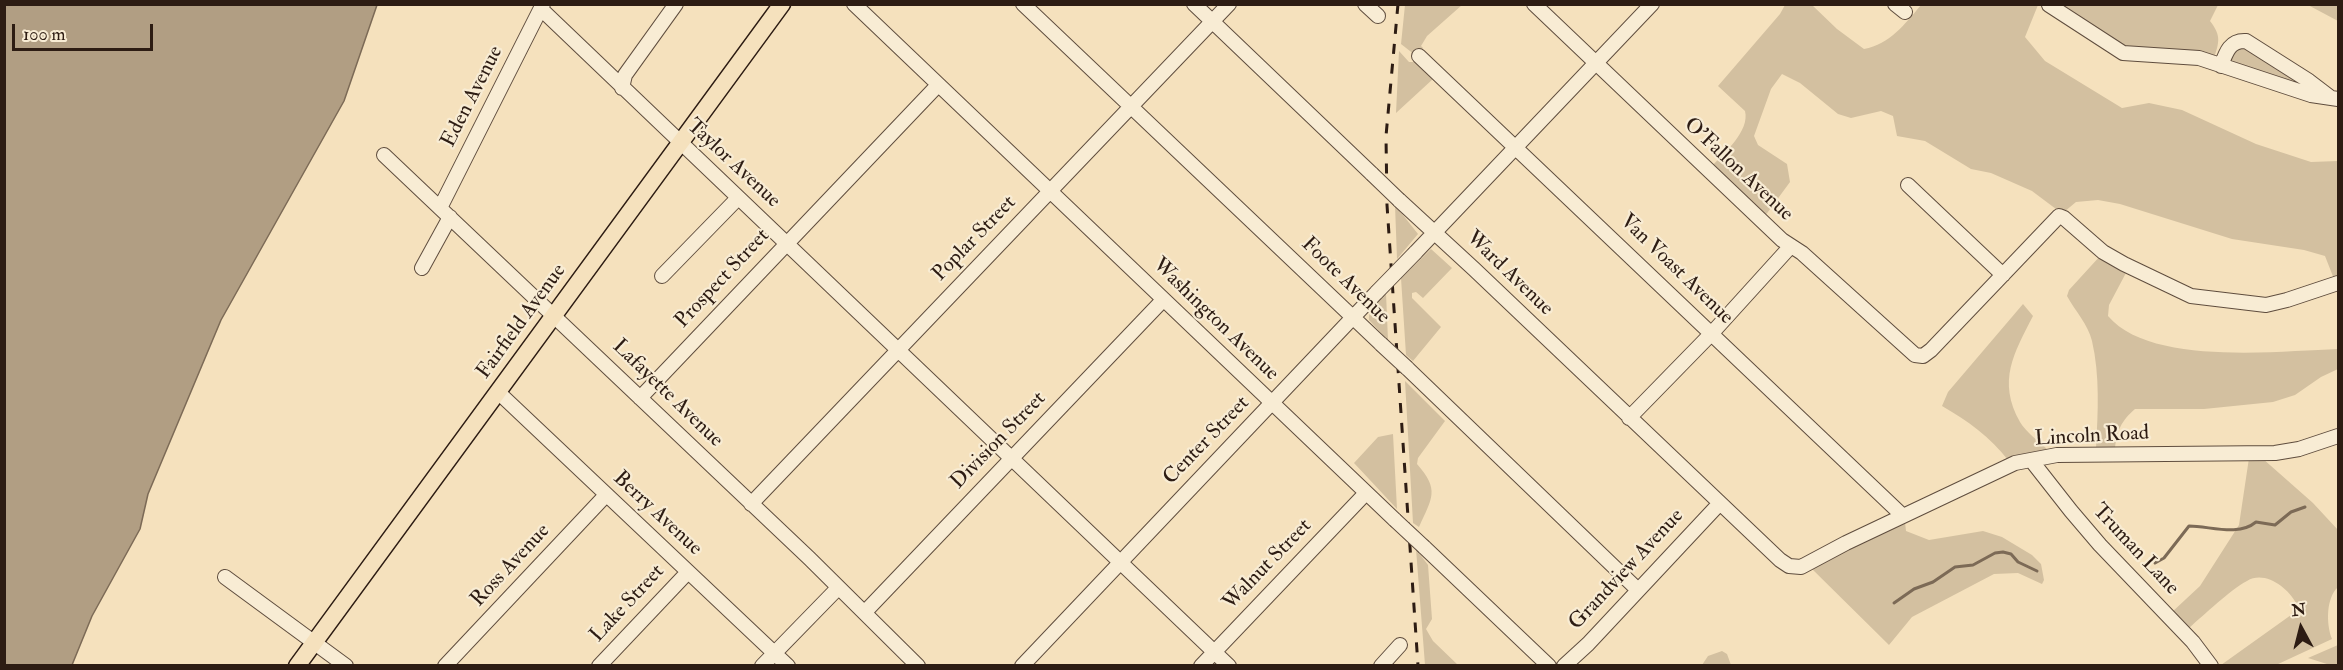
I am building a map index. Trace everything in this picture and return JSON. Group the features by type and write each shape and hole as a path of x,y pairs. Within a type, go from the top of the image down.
{"main road":[{"name":"Fairfield Avenue","path":"297,666 782,4"}],"street":[{"path":"622,88 626,75 676,4"},
{"name":"Washington Avenue","path":"854,4 1549,666"},
{"name":"Foote Avenue","path":"1023,4 1638,589"},
{"name":"Ward Avenue","path":"1194,4 1780,560 1798,568"},
{"name":"Poplar Street","path":"751,504 1229,4"},
{"path":"1365,4 1378,16"},
{"name":"O’Fallon Avenue","path":"1534,4 1790,247 1802,253 1909,351 1919,356 1931,351 2003,275"},
{"name":"Center Street","path":"1023,666 1120,561 1652,4"},
{"path":"2049,5 2123,53 2199,58 2311,95 2335,99"},
{"name":"Taylor Avenue","path":"542,7 622,88 899,349 1229,666"},
{"name":"Eden Avenue","path":"422,268 445,212 542,7"},
{"path":"2221,66 2232,44 2237,41 2246,41 2335,99"},
{"name":"Van Voast Avenue","path":"1419,56 1903,516"},
{"name":"Prospect Street","path":"640,398 938,85"},
{"name":"Lafayette Avenue","path":"384,155 865,612 918,666"},
{"path":"1908,185 2003,275 2059,216 2113,258 2192,296 2266,305 2338,283"},
{"path":"662,276 738,198"},
{"path":"1629,418 1712,333 1790,247"},
{"name":"Division Street","path":"865,612 1163,300"},
{"name":"Berry Avenue","path":"498,392 788,666"},
{"name":"Lincoln Road","path":"1798,568 2015,463 2057,455 2275,453 2299,449 2338,436"},
{"name":"Truman Lane","path":"2031,460 2078,520 2193,642 2211,666"},
{"name":"Walnut Street","path":"1200,666 1366,494"},
{"name":"Ross Avenue","path":"445,666 606,495"},
{"name":"Grandview Avenue","path":"1564,666 1720,503"},
{"name":"Lake Street","path":"599,666 688,572"},
{"path":"225,578 346,666"},
{"path":"762,666 838,588"},
{"path":"1381,666 1400,645"}],"shaded area":[{"path":"4,5 377,5 344,101 221,320 148,494 140,529 92,616 72,665 5,665"},
{"path":"1405,5 1462,5 1427,36 1421,46 1423,48 1415,55 1401,44"},
{"path":"1785,5 1812,5 1837,29 1864,49 1889,38 1921,5 2038,5 2025,37 2045,61 2122,108 2149,103 2182,110 2256,144 2311,162 2338,161 2338,277 2334,279 2325,256 2304,250 2232,239 2120,204 2098,200 2076,202 2064,212 2056,209 2032,191 1991,173 1971,169 1925,141 1897,136 1893,116 1881,111 1851,118 1838,114 1800,83 1782,74 1771,89 1754,136 1758,145 1787,164 1790,182 1765,216 1712,166 1735,141 1746,119 1745,111 1718,86 1780,14"},
{"path":"2057,5 2218,5 2210,21 2217,34 2217,50 2215,55 2185,50 2122,46"},
{"path":"2308,5 2338,5 2338,21"},
{"path":"2241,45 2294,79 2293,84 2234,64 2230,55"},
{"path":"1399,51 1409,62 1416,62 1433,79 1396,113"},
{"path":"1395,205 1418,234 1397,259"},
{"path":"1431,249 1452,268 1423,298 1416,292 1412,293 1412,298 1441,327 1413,361 1406,355 1401,278"},
{"path":"2101,255 2127,271 2109,305 2108,316 2127,332 2153,343 2216,352 2250,353 2338,349 2338,369 2321,377 2295,395 2273,402 2204,409 2135,409 2120,427 2115,448 2096,448 2098,394 2095,354 2088,329 2067,296 2069,290"},
{"path":"1386,293 1388,340 1369,320 1372,308"},
{"path":"2023,304 2033,316 2014,355 2009,380 2010,393 2020,422 2047,449 2008,460 1978,430 1942,406 1948,392"},
{"path":"1405,381 1445,421 1418,458 1417,464 1429,481 1432,494 1419,527 1413,523"},
{"path":"1393,434 1397,509 1354,463 1378,437"},
{"path":"2249,458 2262,458 2313,503 2338,530 2338,587 2331,598 2328,612 2332,639 2276,665 2221,665 2291,615 2296,603 2288,592 2275,582 2254,578 2233,590 2189,628 2171,613 2200,586 2239,525"},
{"path":"1905,522 1906,531 1929,540 1983,531 2002,537 2032,555 2041,564 2044,580 2042,584 2018,573 1994,574 1912,617 1889,645 1810,567"},
{"path":"1416,549 1428,565 1432,619 1426,629 1433,641 1458,665 1425,665"},
{"path":"2338,645 2338,665 2330,665 2308,658"},
{"path":"1722,651 1727,654 1731,665 1702,665 1708,656"}],"waterway":[{"path":"2155,563 2164,558 2189,526 2232,530 2241,529 2256,522 2275,525 2291,512 2305,507"},
{"path":"1894,603 1914,589 1933,582 1955,567 1973,565 1995,553 2011,554 2018,562 2037,571"}],"railway":[{"path":"1398,4 1386,136 1387,205 1418,666"}]}
